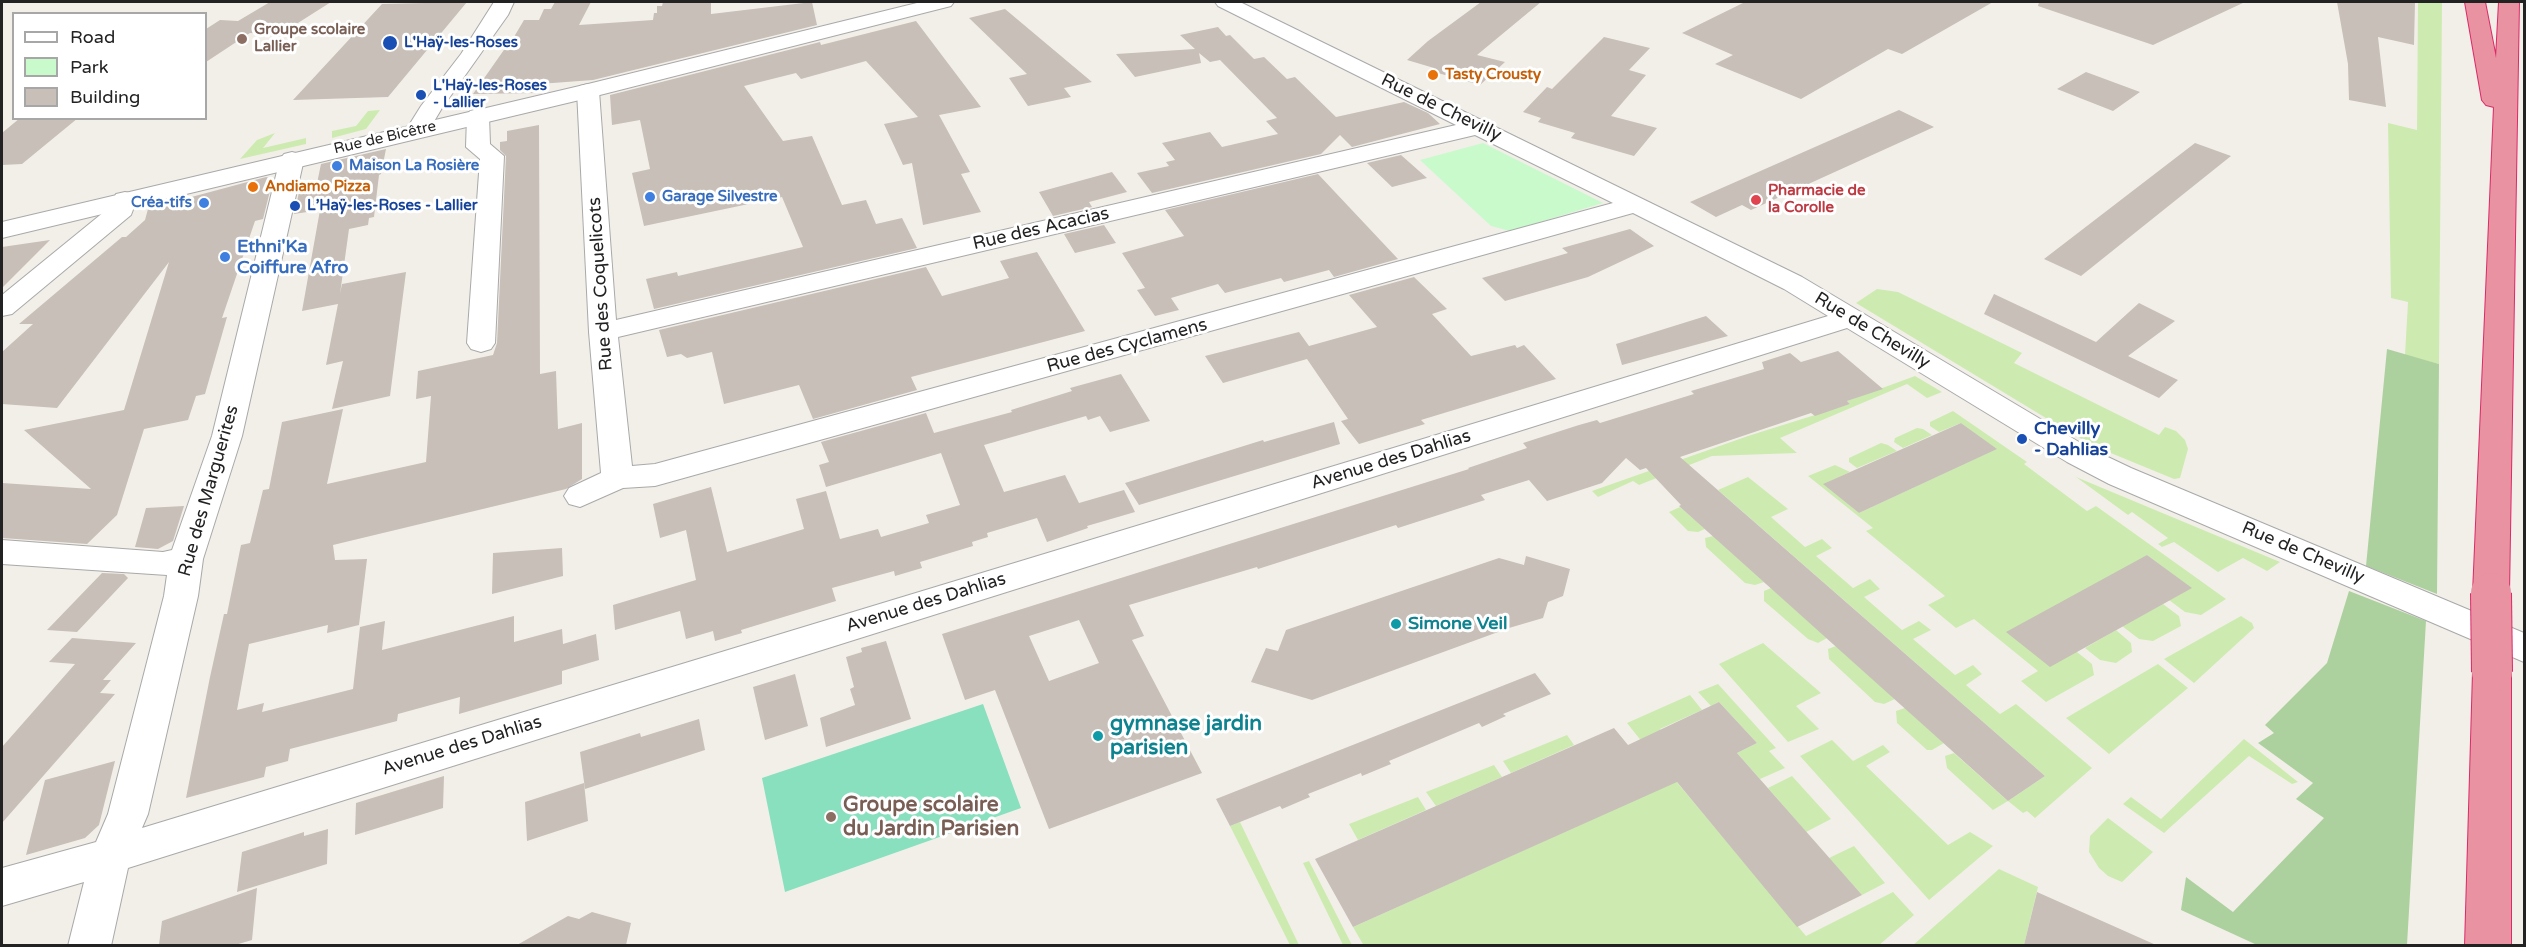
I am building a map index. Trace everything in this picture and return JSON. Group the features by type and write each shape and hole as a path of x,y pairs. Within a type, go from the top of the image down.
{"highway":[{"path":"2475,2 2478,30 2505,152"},
{"path":"2488,945 2491,593 2509,2"}],"street":[{"path":"418,130 432,106 469,58 504,2"},
{"name":"Rue de Bicêtre","path":"2,230 944,2"},
{"name":"Rue de Chevilly","path":"1225,2 1784,279 2046,437 2120,476 2524,648"},
{"name":"Rue des Coquelicots","path":"588,90 603,332 617,478"},
{"path":"478,116 478,147 492,156 481,344"},
{"name":"Rue des Acacias","path":"603,332 1479,126"},
{"name":"Rue des Marguerites","path":"89,945 111,854 128,814 181,596 186,559 227,436 292,159"},
{"path":"2,308 122,210 125,199"},
{"name":"Rue des Cyclamens","path":"617,478 655,476 1635,205"},
{"name":"Avenue des Dahlias","path":"2,887 1850,318"},
{"path":"580,496 617,478"},
{"path":"2,552 163,564 186,559"}],"green space":[{"path":"2418,2 2442,2 2439,364 2405,355 2408,302 2391,298 2388,123 2417,130"},
{"path":"380,110 366,129 332,138 332,131 356,126 368,111"},
{"path":"275,133 263,148 306,138 306,144 240,159 257,140"},
{"path":"1483,143 1603,203 1510,231 1491,226 1420,160"},
{"path":"1877,289 1898,292 2022,353 2014,363 2159,435 2165,427 2176,431 2185,440 2188,449 2180,478 2174,479 2101,449 2074,435 1856,303"},
{"path":"2387,349 2439,364 2437,594 2366,566"},
{"path":"1915,376 1942,392 1927,398 1907,384 1780,438 1797,453 1712,456 1639,485 1633,481 1598,497 1592,491 1748,436 1850,404 1847,401"},
{"path":"1953,411 2027,462 2024,464 2087,511 2096,506 2226,599 2201,615 2185,612 2169,600 2191,588 2147,555 2077,652 2092,664 2094,675 2046,702 2021,681 2038,671 1974,619 1956,628 1928,605 1945,596 1866,531 1873,528 1808,476 1835,465 1850,472 1824,484 1859,513 1996,449 1961,423 1939,432 1930,426 1930,422"},
{"path":"1917,428 1932,435 1903,448 1894,442 1895,438"},
{"path":"1881,443 1897,451 1857,468 1849,462 1849,458"},
{"path":"1748,477 1788,509 1771,517 1805,547 1822,539 1832,548 1816,556 1853,588 1870,579 1880,589 1864,597 1902,630 1919,621 1931,630 1913,639 1955,675 1973,665 1982,674 1966,685 2000,714 2016,704 2092,768 2035,818 2027,811 2023,813 2008,801 2045,776 1718,490"},
{"path":"2076,477 2280,562 2267,571 2243,558 2218,572 2174,542 2162,547 2158,544 2168,538 2132,512 2128,515"},
{"path":"1680,507 1705,529 1698,532 1688,531 1669,512"},
{"path":"1713,536 1764,582 1755,585 1745,583 1706,547 1705,538"},
{"path":"1771,588 1827,638 1818,643 1808,639 1764,601 1764,591"},
{"path":"2349,591 2426,621 2407,945 2257,945 2181,910 2186,877 2233,912 2324,818 2296,799 2313,783 2258,743 2274,733 2265,725 2327,663"},
{"path":"2163,604 2179,616 2181,626 2153,641 2139,639 2122,626"},
{"path":"2241,616 2252,623 2254,628 2194,683 2164,659"},
{"path":"2116,630 2131,643 2132,652 2116,663 2100,660 2085,648"},
{"path":"1763,643 1821,693 1796,706 1819,729 1788,742 1719,664"},
{"path":"1836,646 1895,699 1884,704 1875,702 1829,659 1828,649"},
{"path":"2158,664 2188,688 2109,754 2066,718"},
{"path":"1718,684 1776,748 1769,751 1785,768 1760,779 1737,753 1757,743 1719,702 1711,706 1698,692"},
{"path":"1690,695 1702,710 1660,729 1694,769 1675,780 1806,936 1893,892 1914,915 1878,946 1364,946 1353,927 1662,788 1670,777 1627,723"},
{"path":"983,704 1021,808 785,892 762,778"},
{"path":"1905,708 1944,743 1932,750 1927,750 1897,723 1896,711"},
{"path":"1567,735 1574,745 1511,773 1503,761"},
{"path":"2244,739 2298,782 2292,784 2249,756 2164,833 2123,804 2131,797 2161,819"},
{"path":"1832,740 1853,761 1883,745 1890,752 1866,766 1948,845 1970,832 1993,846 1929,900 1800,756"},
{"path":"1954,753 2008,801 1993,810 1947,768 1945,756"},
{"path":"1494,765 1502,777 1436,806 1426,792"},
{"path":"1792,776 1831,819 1806,832 1768,788"},
{"path":"1418,797 1426,810 1358,840 1349,824"},
{"path":"2108,818 2153,852 2122,882 2108,876 2099,868 2089,852 2090,836"},
{"path":"1240,822 1299,945 1290,945 1230,826"},
{"path":"1854,846 1885,883 1862,895 1829,858"},
{"path":"1309,861 1352,945 1343,945 1303,863"},
{"path":"1999,869 2038,887 2024,945 1912,946"}],"building":[{"path":"270,2 331,2 279,35 250,33 207,61 207,28 220,20 238,21"},
{"name":"L'Haÿ-les-Roses","path":"467,2 388,97 293,100 382,4"},
{"path":"555,2 591,2 579,25 653,20 654,13 657,13 657,6 662,6 663,2 711,2 711,14 812,2 817,25 593,80 539,84 538,93 473,94 508,47 524,20 539,20 544,9 551,9"},
{"path":"1481,2 1541,2 1477,55 1505,62 1480,85 1431,71 1434,68 1407,60 1428,41"},
{"path":"1745,2 1993,2 1902,54 1888,49 1801,99 1715,64 1733,55 1682,33"},
{"path":"2039,2 2245,2 2153,45 2038,6"},
{"path":"2337,2 2415,2 2414,45 2378,37 2386,107 2349,100 2348,64"},
{"path":"1005,9 1092,82 1064,88 1071,97 1028,106 1009,78 1027,74 969,18"},
{"path":"916,21 981,107 939,115 970,172 961,174 981,212 923,225 912,163 903,165 884,124 918,117 866,61 801,79 796,73 744,86 783,141 812,136 842,205 866,200 876,224 902,218 917,248 654,309 646,279 677,272 678,276 803,247 782,197 644,226 632,173 650,169 640,120 612,125 610,95 820,42 821,45"},
{"path":"1218,27 1226,36 1230,35 1254,59 1264,57 1287,79 1295,77 1336,117 1404,102 1428,113 1440,124 1352,147 1340,135 1321,154 1152,193 1137,173 1169,166 1166,162 1175,160 1162,143 1210,132 1222,147 1278,134 1266,121 1277,118 1220,60 1210,62 1199,53 1201,63 1135,77 1116,54 1195,49 1180,35"},
{"path":"1604,37 1650,48 1629,70 1646,75 1611,116 1657,128 1634,156 1571,138 1575,133 1538,122 1541,118 1523,112 1547,87 1552,89"},
{"path":"2086,72 2140,92 2113,111 2057,89"},
{"path":"1899,110 1934,127 1751,210 1742,205 1716,217 1690,202"},
{"path":"18,120 76,120 22,164 2,165 2,133"},
{"path":"539,125 540,374 556,371 558,429 582,423 582,479 566,489 333,545 335,560 367,559 359,625 327,633 328,625 249,644 237,710 264,703 262,712 353,689 360,627 385,621 382,650 514,616 514,642 562,629 563,644 596,634 599,660 562,671 562,684 459,714 460,697 398,714 397,721 290,749 288,761 266,767 264,777 186,798 210,677 224,614 227,614 241,545 250,543 263,490 269,489 282,422 343,409 327,484 426,462 431,396 416,399 418,371 493,355 497,343 506,156 500,150 500,142 507,141 507,131"},
{"path":"2195,143 2231,156 2081,276 2044,259"},
{"path":"386,149 379,175 374,217 369,218 368,225 349,229 340,294 342,284 406,272 390,396 332,409 343,361 326,365 338,304 302,311 320,210 294,214 301,184 316,188 321,164"},
{"path":"1401,155 1427,178 1392,187 1367,163"},
{"path":"1112,172 1127,192 1089,202 1092,207 1053,216 1039,192"},
{"path":"1318,174 1398,259 1334,277 1329,270 1284,282 1281,278 1225,293 1218,284 1171,298 1179,310 1155,316 1137,290 1145,288 1122,253 1184,236 1165,210"},
{"path":"266,177 273,179 263,219 255,221 222,318 227,317 205,394 196,396 188,420 144,429 117,515 87,544 2,538 2,483 91,489 24,430 124,410 169,262 57,408 2,404 2,352 33,324 19,324 122,237 126,237 145,220 148,209 183,202 184,199"},
{"path":"1104,225 1116,243 1075,253 1064,234"},
{"path":"1630,229 1654,246 1588,277 1505,301 1482,278 1568,253 1562,248"},
{"path":"50,240 2,288 2,247"},
{"path":"1037,252 1085,331 911,377 917,390 813,419 799,385 724,404 712,352 687,358 681,354 667,357 659,330 926,267 942,296 1009,278 1000,261"},
{"path":"1414,277 1447,309 1432,314 1471,356 1515,345 1517,348 1524,345 1556,379 1421,420 1425,424 1359,444 1341,421 1348,419 1307,359 1223,383 1205,356 1299,332 1309,346 1377,327 1349,295"},
{"path":"1994,294 2096,342 2139,303 2175,321 2128,356 2178,380 2159,398 1984,314"},
{"path":"1706,316 1728,336 1622,365 1616,344"},
{"path":"1838,351 1883,389 1847,401 1850,404 1815,416 1811,413 1680,457 2045,776 2008,801 1679,506 1681,505 1646,468 1640,470 1626,458 1602,483 1547,501 1529,480 1481,495 1485,500 1398,528 1396,525 1258,569 1257,567 1129,605 1144,636 1132,640 1202,773 1049,829 995,690 965,700 942,634 1469,469 1527,448 1523,443 1597,420 1600,423 1694,394 1691,391 1764,369 1762,362 1790,353 1801,362","holes":["1079,620 1099,663 1049,681 1029,636"]},
{"path":"1121,374 1150,421 1110,432 1100,416 1088,420 1086,416 984,445 1004,492 1065,475 1079,503 1124,490 1135,512 1087,526 1088,528 1047,542 1037,518 987,533 988,537 972,542 973,546 920,562 922,568 895,576 894,571 832,588 836,601 741,630 742,633 715,641 713,631 686,639 680,611 615,630 613,605 696,580 686,530 660,538 653,504 711,487 727,552 804,529 796,499 826,491 840,539 878,529 881,537 929,523 926,515 960,505 941,453 826,487 819,465 829,462 821,442 926,413 934,433 1012,412 1011,410 1072,391 1070,388"},
{"path":"1334,422 1340,444 1139,505 1125,483 1263,440 1264,442"},
{"path":"1961,423 1997,449 1859,513 1823,484"},
{"path":"184,506 173,541 158,549 135,547 146,508"},
{"path":"562,548 563,576 492,594 493,553"},
{"path":"2147,555 2192,588 2050,667 2006,632"},
{"name":"Simone Veil","path":"1526,556 1570,569 1563,596 1548,602 1543,618 1509,628 1312,700 1251,682 1266,648 1278,651 1286,630 1499,558 1524,565"},
{"path":"102,573 124,574 128,578 77,632 47,630"},
{"path":"72,638 136,643 103,680 111,680 100,693 115,694 2,823 2,747 75,664 49,662"},
{"path":"886,641 911,719 826,747 820,718 855,705 850,689 854,687 846,657 862,652 861,648"},
{"path":"1535,673 1551,694 1503,714 1506,716 1482,727 1479,723 1389,761 1391,764 1308,794 1310,797 1282,809 1280,806 1230,826 1216,799"},
{"path":"795,674 808,726 765,740 753,687"},
{"path":"1719,702 1757,743 1737,753 1862,895 1797,927 1677,782 1353,927 1315,859 1614,728 1628,745"},
{"path":"699,719 705,750 585,789 580,752 640,733 641,737"},
{"path":"115,761 99,825 85,838 26,855 45,780"},
{"path":"444,776 443,808 355,835 356,803"},
{"path":"584,783 588,821 527,841 525,802"},
{"path":"328,829 327,864 237,892 242,852 304,832 304,836"},
{"path":"257,888 252,940 235,945 159,945 162,921"},
{"path":"2037,892 2156,945 2024,945"},
{"path":"592,912 631,923 626,945 517,945 568,916 579,919"}],"place":[{"name":"Groupe scolaire Lallier","path":"242,39"},
{"name":"L'Haÿ-les-Roses","path":"390,43"},
{"name":"Tasty Crousty","path":"1433,75"},
{"name":"L'Haÿ-les-Roses - Lallier","path":"421,95"},
{"name":"Maison La Rosière","path":"337,166"},
{"name":"Andiamo Pizza","path":"253,187"},
{"name":"Garage Silvestre","path":"650,197"},
{"name":"Pharmacie de la Corolle","path":"1756,200"},
{"name":"Créa-tifs","path":"204,203"},
{"name":"L’Haÿ-les-Roses - Lallier","path":"295,206"},
{"name":"Ethni'Ka Coiffure Afro","path":"225,257"},
{"name":"Chevilly - Dahlias","path":"2022,439"},
{"name":"Simone Veil","path":"1396,624"},
{"name":"gymnase jardin parisien","path":"1098,736"},
{"name":"Groupe scolaire du Jardin Parisien","path":"831,817"}]}
